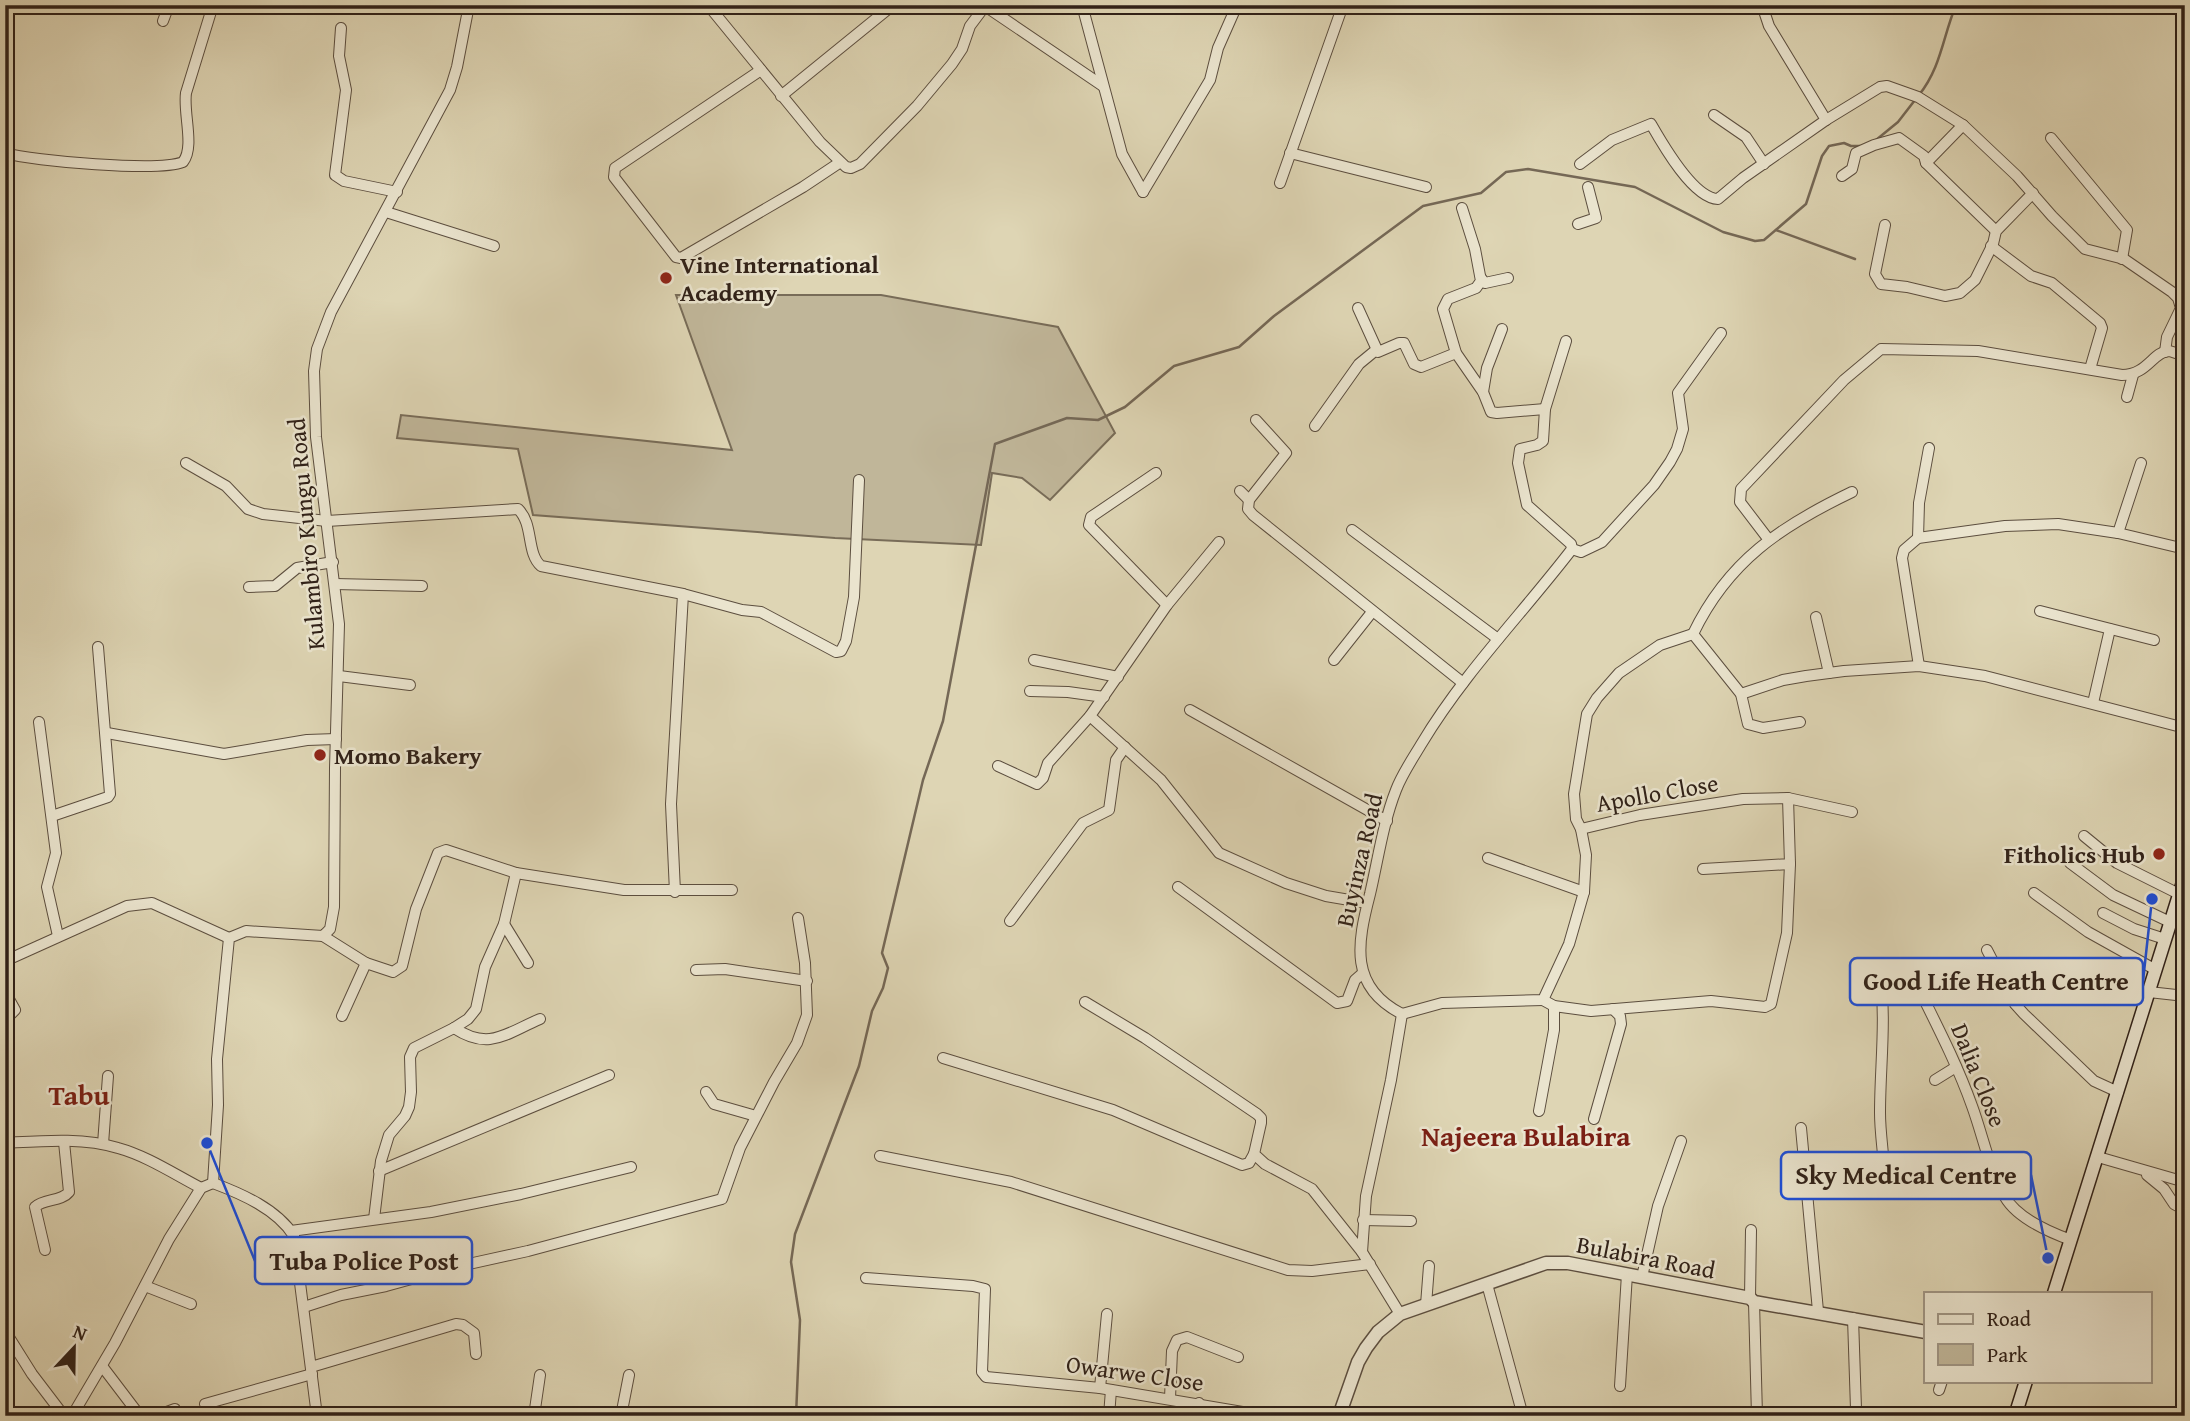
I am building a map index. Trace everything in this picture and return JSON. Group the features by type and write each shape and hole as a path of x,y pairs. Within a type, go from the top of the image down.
{"street":[{"path":"163,21 169,5"},
{"path":"5,153 41,160 135,165 175,165 183,162 189,150 186,93 213,5"},
{"name":"Kulambiro Kungu Road","path":"323,936 330,929 334,907 339,624 315,424 314,371 317,349 331,312 450,90 469,5"},
{"path":"708,5 839,163 851,168 860,164 917,107 959,55 970,26 985,6 1103,86"},
{"path":"781,96 893,5"},
{"path":"1082,5 1122,154 1143,192 1210,80 1218,48 1237,5"},
{"path":"1280,183 1343,5"},
{"path":"1762,5 1769,26 1826,120"},
{"path":"341,28 339,56 346,90 335,175 344,181 397,192"},
{"path":"761,70 615,167 614,177 676,257 681,258 839,163"},
{"path":"1580,164 1612,140 1651,124 1674,163 1712,199 1718,200 1826,120 1884,86 1922,100 1963,125 2033,193 2085,249 2122,259 2181,298 2181,308 2167,337 2165,352"},
{"path":"1714,115 1746,137 1765,164"},
{"path":"1926,163 1963,125"},
{"path":"2051,138 2127,230 2122,259"},
{"path":"1842,176 1850,171 1856,153 1895,139 1907,142 1924,156 1926,163 1996,231"},
{"path":"1290,153 1426,187"},
{"path":"1578,224 1596,218 1588,187"},
{"path":"1885,225 1875,274 1881,284 1954,296 1969,288 1996,231 2033,193"},
{"path":"1462,208 1481,278 1479,286 1448,299 1444,305 1444,316 1456,353 1483,392 1489,410 1493,413 1545,408"},
{"path":"386,212 494,246"},
{"path":"1991,246 2031,276 2052,283 2100,323 2102,328 2090,369"},
{"path":"1481,278 1485,283 1508,278"},
{"path":"1358,307 1376,349 1381,352 1404,343 1414,364 1419,367 1456,353"},
{"path":"1483,392 1487,368 1502,329"},
{"path":"1566,341 1545,408 1543,441 1520,449 1518,454 1527,505 1571,544 1572,549 1581,552 1602,542 1654,485 1681,440 1683,429 1678,393 1721,333"},
{"path":"1315,426 1359,365 1376,349"},
{"path":"1769,540 1740,502 1741,489 1844,380 1881,349 1978,351 2133,375"},
{"path":"2127,397 2133,375 2165,352 2172,351 2185,357"},
{"path":"1256,420 1286,453 1250,500 1248,509 1258,520 1463,684"},
{"path":"1918,538 1918,511 1929,448"},
{"path":"186,463 226,486 251,512 327,521 514,508 522,511 529,526 535,558 541,566 761,612 830,649 841,651 846,641 854,597 859,480"},
{"path":"2118,533 2141,463"},
{"path":"1156,473 1091,517 1089,525 1167,605"},
{"path":"1240,491 1250,500"},
{"path":"1581,829 1576,819 1574,793 1584,720 1591,707 1619,673 1668,641 1693,634 1707,606 1724,582 1769,540 1802,517 1852,492"},
{"path":"1919,666 1902,558 1905,550 1918,538 2005,526 2058,524 2118,533 2185,549"},
{"path":"1352,530 1498,639"},
{"path":"998,766 1037,784 1043,778 1048,763 1098,707 1167,605 1219,542"},
{"name":"Buyinza Road","path":"1363,973 1362,937 1367,903 1400,780 1433,724 1572,549"},
{"path":"249,587 275,586 297,568 333,562"},
{"path":"335,584 422,586"},
{"path":"675,892 671,804 683,594"},
{"path":"1334,660 1372,611"},
{"path":"2040,611 2154,640"},
{"path":"1816,617 1829,673"},
{"path":"2093,703 2110,629"},
{"path":"1693,634 1741,694 1748,724 1763,728 1800,722"},
{"path":"52,816 109,795 107,733 98,647"},
{"path":"1034,660 1118,677"},
{"path":"1741,694 1783,680 1829,673 1919,666 1976,674 2185,728"},
{"path":"339,676 410,685"},
{"path":"1030,691 1104,697"},
{"path":"1089,695 1098,707"},
{"path":"1190,710 1387,821"},
{"path":"1090,716 1148,767 1219,853 1286,883 1326,896 1367,903"},
{"path":"39,722 56,853 47,887 58,936"},
{"path":"107,733 224,754 307,740 336,739"},
{"path":"1010,921 1083,823 1110,810 1116,761 1125,747"},
{"path":"1178,887 1337,1003 1347,1001 1355,980 1363,973 1370,990 1388,1007 1402,1014 1442,1003 1543,1000 1554,1006 1591,1011 1711,1001 1765,1007 1771,1004 1787,933 1790,864 1787,798"},
{"name":"Apollo Close","path":"1543,1000 1569,944 1584,892 1586,855 1581,829 1692,806 1743,799 1787,798 1852,812"},
{"path":"2084,836 2117,863 2179,894"},
{"path":"6,958 127,906 144,903 161,906 229,938 246,931 323,936 366,963 393,972 402,966 416,909 438,853 446,850 516,873 624,890 732,890"},
{"path":"1488,858 1584,892"},
{"path":"2070,863 2113,895 2170,922"},
{"path":"1703,869 1790,864"},
{"path":"374,1219 379,1171 390,1135 409,1107 409,1062 412,1052 427,1040 468,1019 476,1009 485,967 504,924 516,873"},
{"path":"2054,1292 2185,876"},
{"path":"2034,893 2088,932 2156,970"},
{"path":"2104,913 2134,929 2165,939"},
{"path":"304,1307 341,1295 528,1251 722,1199 740,1148 803,1031 807,1015 807,981 798,918"},
{"path":"504,924 528,963"},
{"path":"213,1183 218,1105 217,1059 229,938"},
{"path":"1987,950 2015,1004 2024,1014 2094,1081 2118,1092"},
{"path":"342,1016 366,963"},
{"path":"1879,968 1882,991 1880,1115 1884,1167 1900,1175 1988,1155"},
{"path":"696,970 725,969 807,981"},
{"name":"Dalia Close","path":"1912,975 1956,1067 2006,1198 2020,1212 2040,1225 2071,1240"},
{"path":"5,992 15,1008 14,1013 5,1020"},
{"path":"2149,992 2185,996"},
{"path":"943,1058 1120,1112 1238,1164 1246,1165 1254,1154 1261,1118 1145,1038 1085,1002"},
{"path":"1539,1111 1554,1030 1554,1006"},
{"path":"1594,1119 1621,1024 1620,1016 1614,1009"},
{"path":"1362,1252 1366,1196 1402,1014"},
{"path":"454,1028 470,1038 484,1041 540,1019"},
{"path":"1935,1080 1956,1067"},
{"path":"379,1171 609,1075"},
{"path":"103,1144 108,1076"},
{"path":"706,1092 714,1104 756,1116"},
{"path":"1801,1128 1818,1311"},
{"path":"5,1132 9,1143 103,1144 138,1155 201,1188"},
{"path":"1642,1277 1658,1206 1681,1141"},
{"path":"45,1250 35,1208 39,1203 66,1196 69,1192 64,1142"},
{"path":"1254,1154 1265,1164 1312,1189 1362,1252 1400,1314"},
{"path":"880,1156 1011,1182 1289,1270 1312,1271 1370,1264"},
{"path":"2098,1157 2185,1182"},
{"path":"290,1231 431,1212 521,1194 631,1167"},
{"path":"2141,1170 2164,1189 2174,1204 2185,1210"},
{"path":"72,1416 102,1366 169,1239 201,1188 213,1183 264,1208 287,1225 290,1231 296,1245 317,1416"},
{"path":"1363,1220 1411,1220"},
{"path":"1751,1230 1757,1416"},
{"name":"Bulabira Road","path":"1339,1416 1358,1362 1366,1348 1378,1332 1400,1314 1546,1263 1568,1262 1924,1332"},
{"path":"1426,1305 1429,1266"},
{"path":"1620,1386 1627,1274"},
{"name":"Owarwe Close","path":"866,1278 983,1288 986,1292 982,1372 986,1377 1100,1388 1266,1416"},
{"path":"1487,1284 1522,1416"},
{"path":"145,1286 191,1304"},
{"path":"1100,1388 1107,1314"},
{"path":"1853,1318 1856,1409"},
{"path":"205,1404 456,1324 463,1325 474,1333 476,1354"},
{"path":"5,1331 32,1374 64,1416"},
{"path":"1170,1398 1172,1351 1177,1340 1187,1337 1238,1357"},
{"path":"102,1366 140,1416"},
{"path":"534,1416 540,1375"},
{"path":"621,1416 629,1375"},
{"path":"2015,1416 2026,1382"},
{"path":"1109,1416 1111,1390"},
{"path":"1197,1416 1199,1403"},
{"path":"156,1416 175,1409"}],"green space":[{"path":"676,295 881,295 1058,327 1115,433 1050,500 1022,478 992,473 981,545 835,538 533,515 518,449 397,438 401,415 732,450"}],"waterway":[{"path":"1919,95 1937,63 1956,5"},
{"path":"1876,140 1898,122 1915,100"},
{"path":"796,1416 800,1320 791,1262 795,1234 859,1066 872,1011 883,988 888,968 882,953 923,780 943,721 995,444 1067,418 1098,420 1125,407 1174,366 1239,347 1274,316 1423,206 1481,193 1506,172 1528,169 1635,187 1723,232 1755,241 1764,240 1806,204 1822,156 1829,146 1844,143 1860,146"},
{"path":"1776,230 1855,259"}],"place":[{"name":"Vine International Academy","path":"666,278"},
{"name":"Momo Bakery","path":"320,755"},
{"name":"Fitholics Hub","path":"2159,854"},
{"name":"Good Life Heath Centre","path":"2152,899"},
{"name":"Tuba Police Post","path":"207,1143"},
{"name":"Sky Medical Centre","path":"2048,1258"}],"district":[{"name":"Tabu","path":"79,1094"},
{"name":"Najeera Bulabira","path":"1526,1135"}]}
